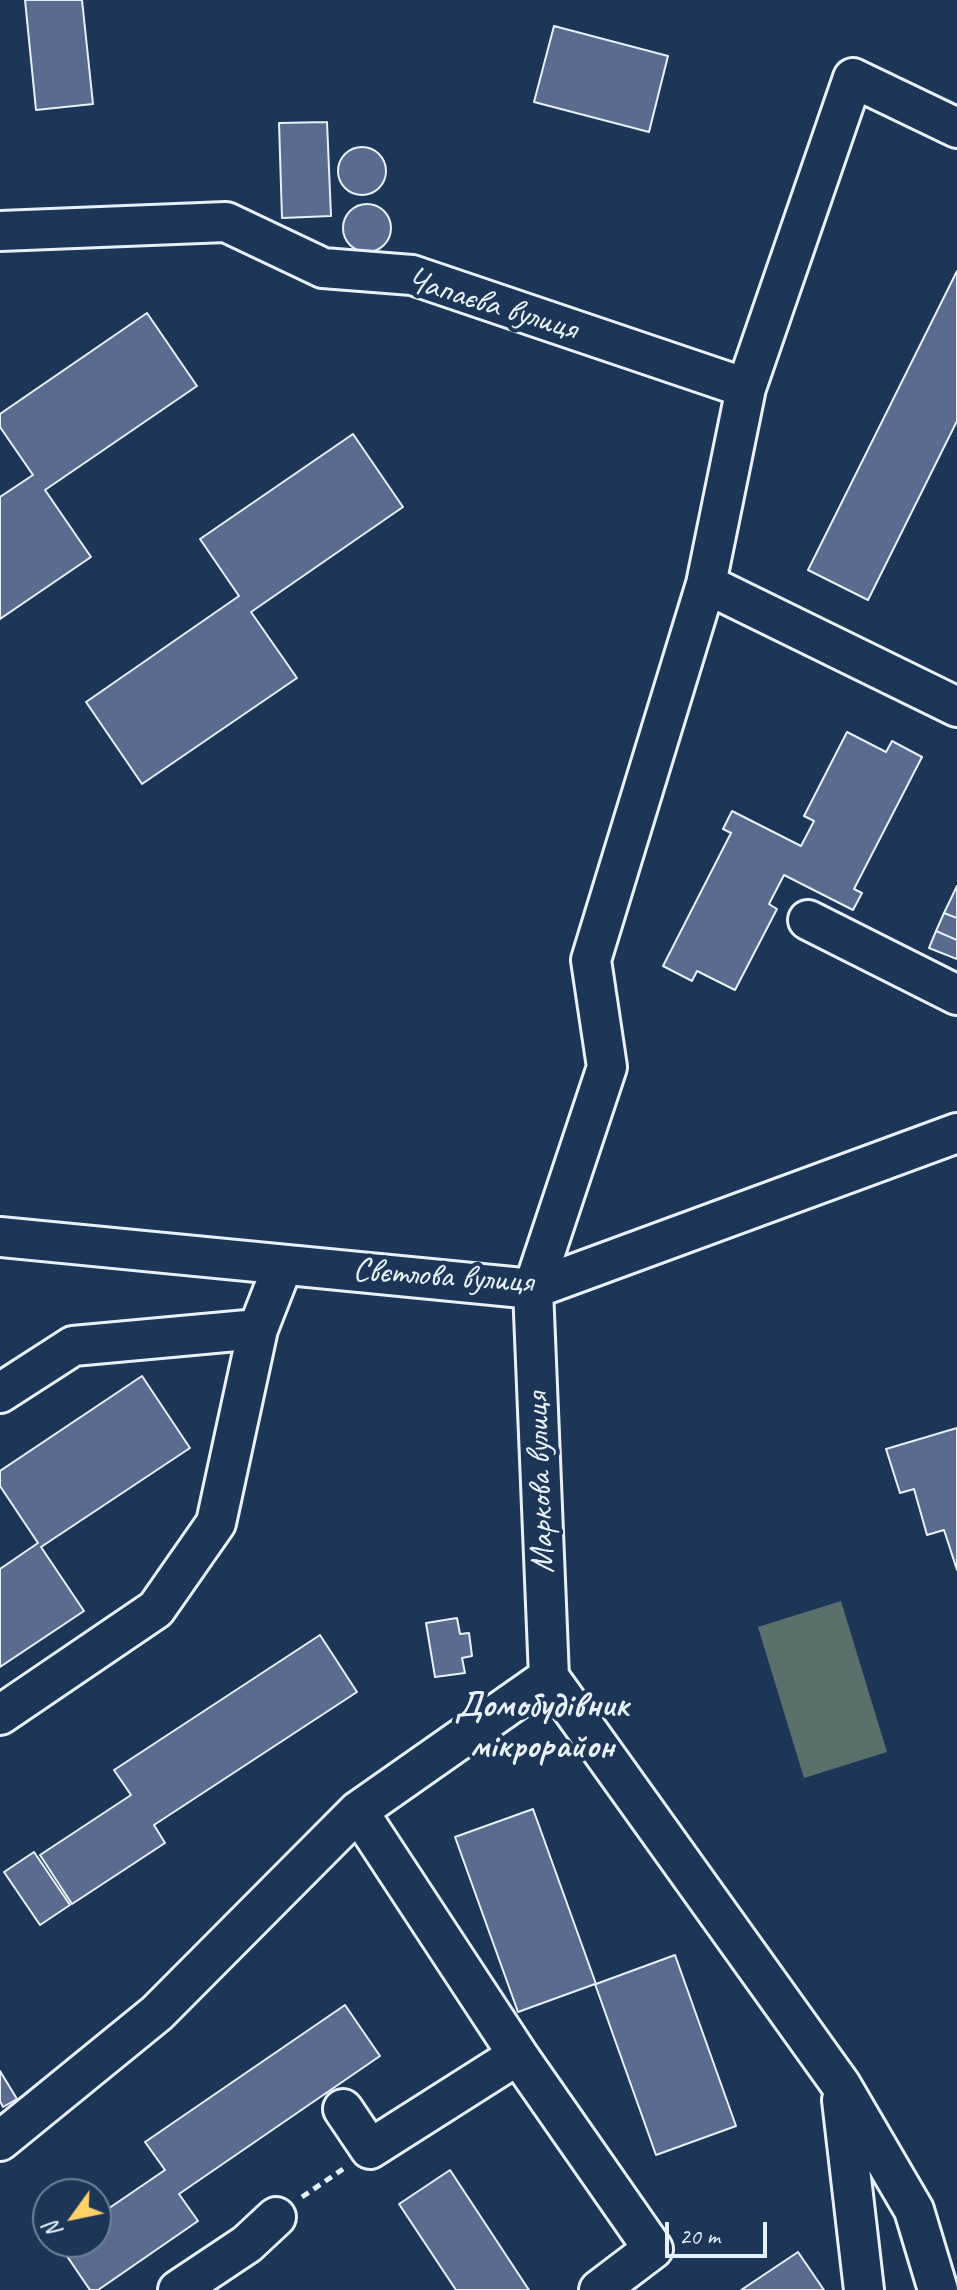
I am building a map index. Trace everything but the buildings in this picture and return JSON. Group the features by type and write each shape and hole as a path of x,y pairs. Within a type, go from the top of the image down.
{"street":[{"path":"533,1289 607,1067 591,960 706,584 746,388 853,78 957,128"},
{"name":"Чапаєва вулиця","path":"0,231 226,222 323,268 412,275 746,388"},
{"path":"706,584 957,707"},
{"path":"808,920 957,995"},
{"name":"Свєтлова вулиця","path":"0,1237 533,1289 957,1133"},
{"path":"0,1715 156,1609 216,1523 258,1329 283,1265"},
{"name":"Маркова вулиця","path":"533,1289 549,1677"},
{"path":"0,1393 73,1346 258,1329"},
{"path":"0,2141 157,2013 358,1811 549,1677 841,2085 914,2210 938,2290"},
{"path":"358,1811 518,2055 653,2249 599,2290"},
{"path":"343,2109 370,2149 518,2055"},
{"path":"841,2085 864,2290"},
{"path":"178,2290 247,2244 290,2206"}],"path":[{"path":"290,2206 331,2178"}],"green space":[{"path":"841,1601 887,1752 804,1778 758,1627"}],"district":[{"name":"Домобудівник мікрорайон","path":"542,1728"}]}
